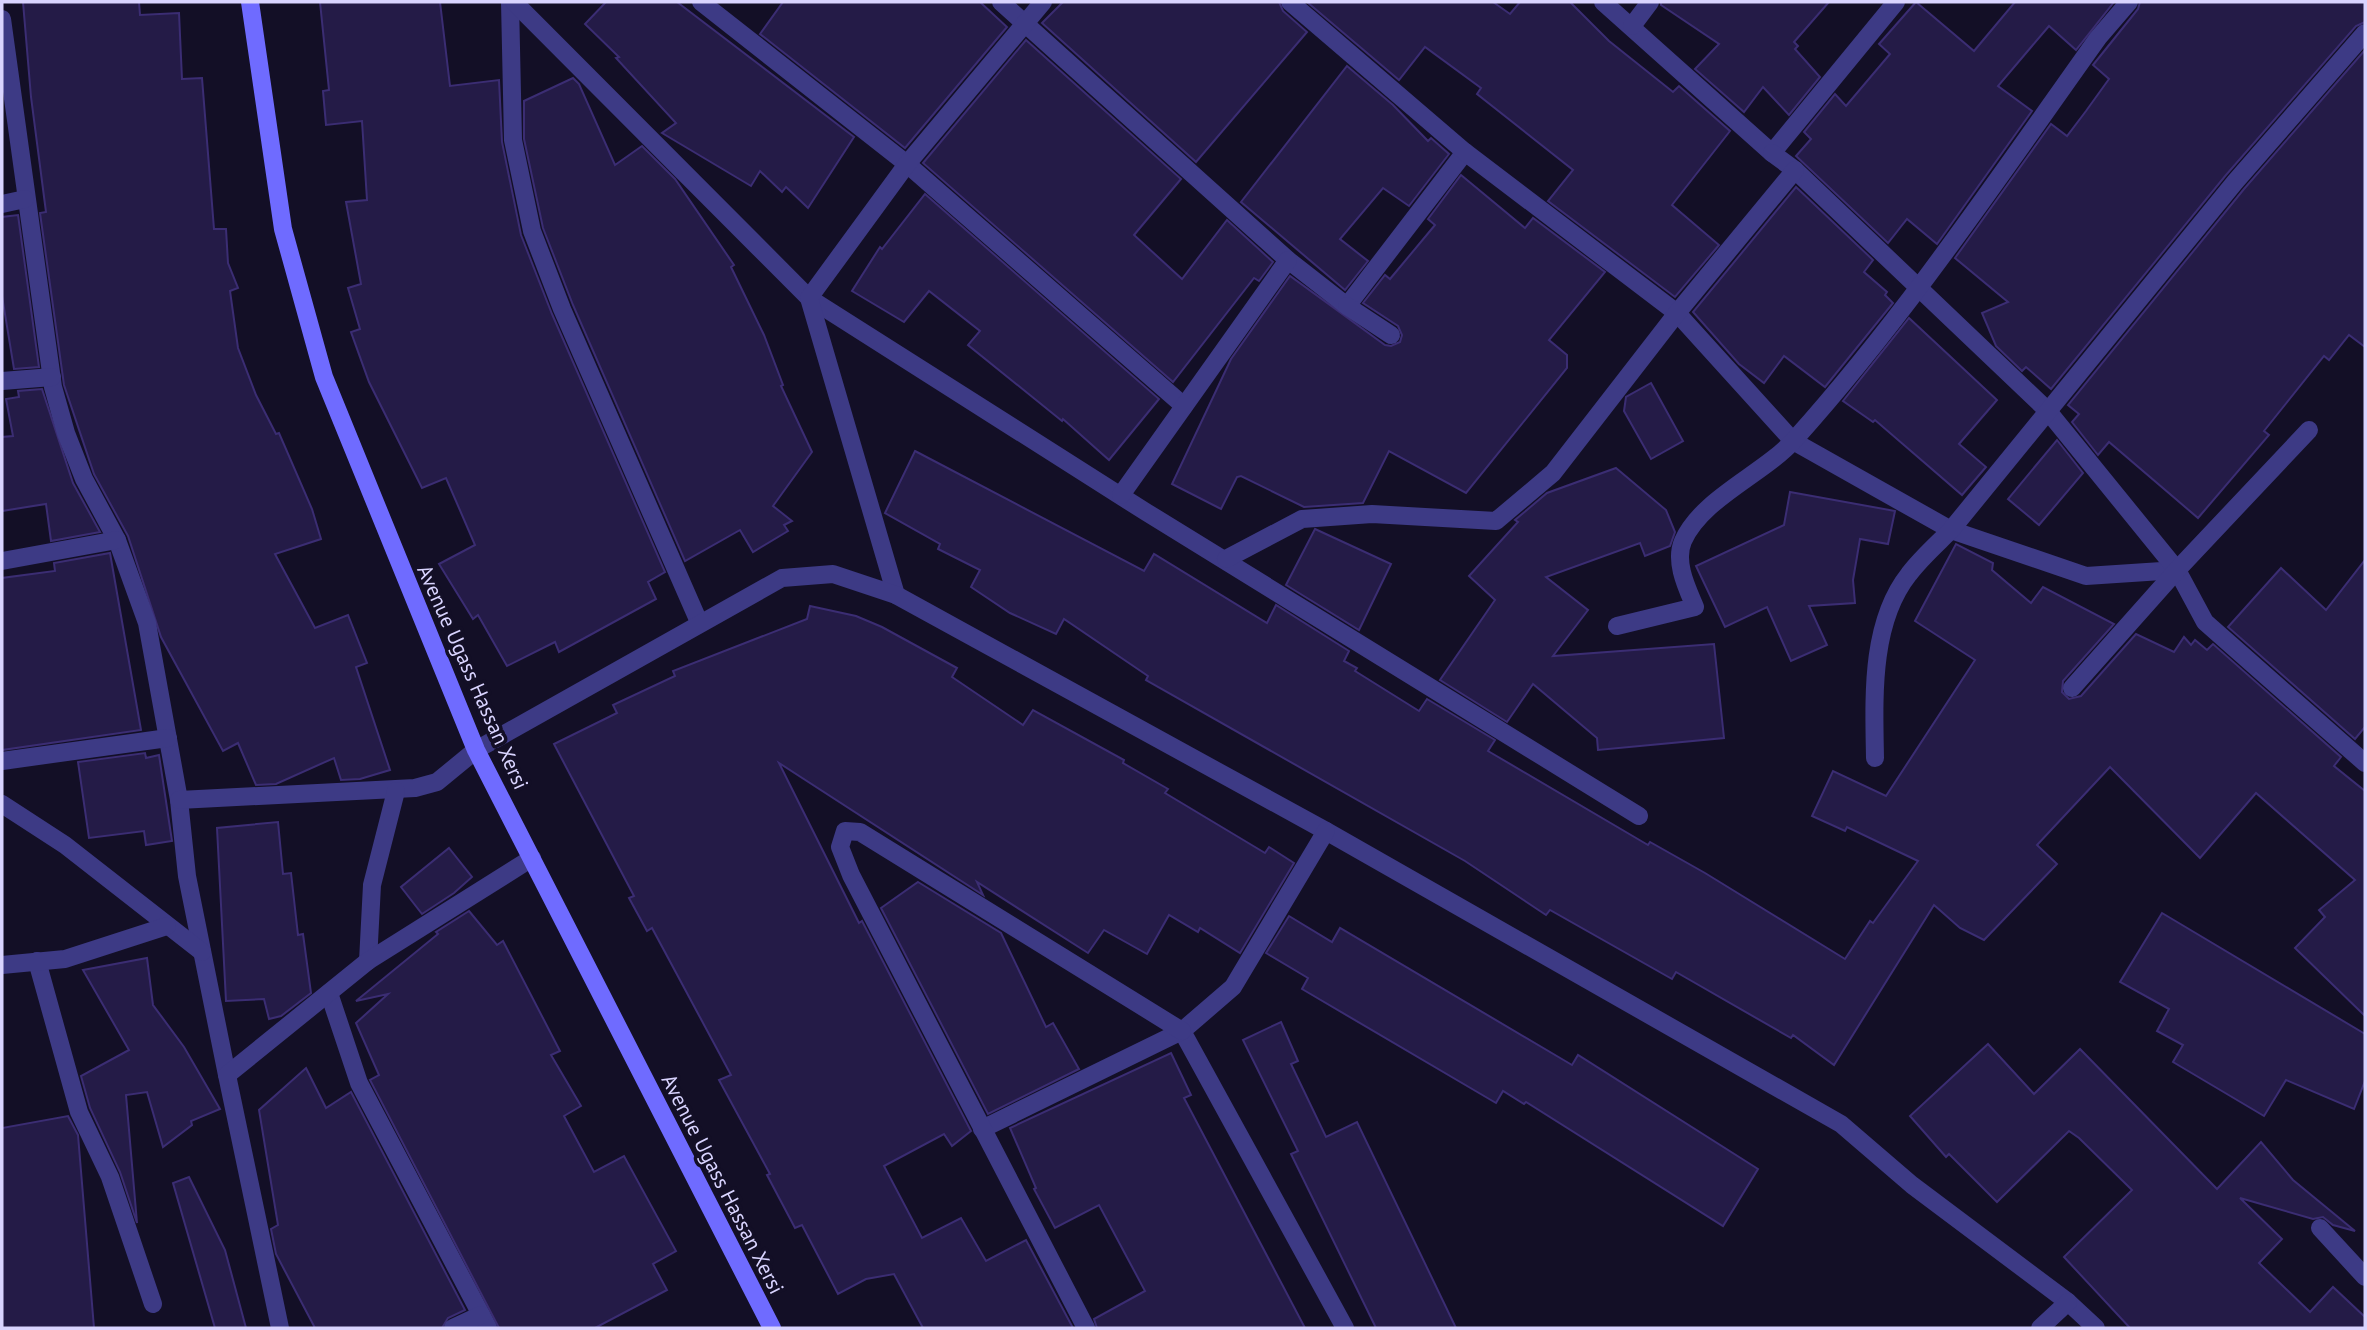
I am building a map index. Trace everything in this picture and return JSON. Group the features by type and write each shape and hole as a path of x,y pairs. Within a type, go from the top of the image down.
{"main road":[{"name":"Avenue Ugass Hassan Xersi","path":"250,2 282,229 324,377 477,750 772,1328"}],"street":[{"path":"512,2 513,140 532,230 562,309 699,622"},
{"path":"512,2 809,298 1639,816"},
{"path":"701,2 907,164 1184,406"},
{"path":"1001,2 1288,260 1347,306 1391,335"},
{"path":"809,298 907,164 1043,2"},
{"path":"1290,2 1465,152 1677,313 1794,441 1951,530 2086,576 2177,570"},
{"path":"1603,2 1772,153 1795,170 2048,410 2177,570 2205,622 2365,763"},
{"path":"1632,26 1650,2"},
{"path":"1772,153 1896,2"},
{"path":"1617,626 1695,607 1682,576 1682,543 1700,516 1794,441 1919,288 2098,38 2129,2"},
{"path":"2,19 25,199 52,377 70,445 84,479 117,540 146,623 179,800 187,876 280,1328"},
{"path":"1875,758 1874,692 1882,629 1908,575 1951,530 2235,181 2365,33"},
{"path":"1347,306 1465,152"},
{"path":"1226,559 1302,519 1372,514 1496,521 1553,473 1677,313 1795,170"},
{"path":"2,204 25,199"},
{"path":"1121,495 1288,260"},
{"path":"809,298 895,595"},
{"path":"2,381 52,377"},
{"path":"2073,688 2177,570 2309,429"},
{"path":"2,561 117,540"},
{"path":"179,800 396,791 437,782 477,750 699,622 782,578 833,574 895,595 1326,831 1842,1124 1912,1185 2068,1302 2096,1328"},
{"path":"2,761 168,738"},
{"path":"368,961 372,885 396,791"},
{"path":"2,804 65,845 202,952"},
{"path":"1086,1328 851,875 840,847 845,831 860,832 1182,1031 1345,1328"},
{"path":"982,1129 1182,1031 1233,987 1326,831"},
{"path":"227,1075 368,961 532,859"},
{"path":"2,965 65,958 167,926"},
{"path":"37,961 79,1112 110,1177 153,1304"},
{"path":"329,993 359,1083 484,1322 453,1328"},
{"path":"2320,1228 2365,1277"},
{"path":"2040,1328 2068,1302"}],"building":[{"path":"23,2 139,2 140,15 179,13 182,79 202,78 214,229 226,229 228,263 238,288 230,291 238,348 256,395 276,434 279,433 312,509 321,539 275,554 315,628 348,615 367,663 356,667 390,770 360,779 341,780 334,758 276,784 256,785 238,743 223,751 161,637 128,536 94,474 64,385 40,213 46,212 31,97"},
{"path":"320,2 440,2 450,86 499,80 502,142 521,235 552,314 665,572 648,582 656,599 559,652 555,642 507,666 478,615 473,619 439,564 475,545 446,478 422,488 369,382 351,332 360,329 348,288 361,284 346,202 367,200 362,121 326,125 323,91 329,90"},
{"path":"606,2 677,2 854,137 808,208 786,187 782,192 760,171 751,186 662,133 676,123 616,58 619,57 585,24"},
{"path":"783,2 980,2 1007,27 905,148 760,34"},
{"path":"1063,2 1279,2 1283,11 1307,32 1196,162 1042,23"},
{"path":"1307,2 1493,2 1510,14 1520,2 1570,2 1609,41 1673,92 1679,86 1730,131 1672,205 1719,245 1675,297 1548,201 1573,170 1477,94 1481,88 1425,47 1399,80"},
{"path":"1661,2 1829,2 1794,42 1798,46 1795,49 1820,77 1789,115 1763,87 1744,112 1695,69 1719,44 1661,5"},
{"path":"1916,2 1974,51 2015,2 2114,2 2076,50 2049,26 1998,86 2032,111 1937,244 1907,219 1888,243 1796,156 1811,139 1804,132 1835,94 1846,106 1890,54 1879,44"},
{"path":"2140,2 2365,2 2365,22 2356,26 2226,175 2051,389 2026,367 2022,371 1996,346 1982,313 2008,302 1955,258 2051,124 2067,136 2086,111 2109,79 2093,65 2138,9"},
{"path":"1026,40 1181,179 1134,235 1182,279 1227,220 1273,262 1259,281 1254,278 1173,382 923,163"},
{"path":"2365,50 2365,347 2349,335 2329,360 2324,356 2264,431 2269,435 2198,518 2109,442 2098,455 2072,422 2079,414 2068,405 2244,189"},
{"path":"1347,66 1393,105 1428,141 1431,138 1449,154 1409,206 1383,188 1340,239 1368,261 1345,290 1241,202"},
{"path":"573,78 579,84 615,165 642,146 675,179 734,265 731,267 764,335 783,385 781,386 812,452 773,506 792,521 784,525 788,531 753,552 740,530 685,561 573,305 543,228 524,139 524,101"},
{"path":"1461,175 1525,228 1533,218 1605,272 1549,340 1567,355 1567,368 1466,493 1389,451 1363,503 1304,507 1241,476 1237,477 1221,509 1172,484 1231,359 1290,276 1385,345 1391,346 1400,342 1402,335 1398,326 1363,303 1385,275 1390,279 1435,225 1428,219"},
{"path":"1796,187 1873,260 1864,272 1887,292 1885,295 1893,303 1825,387 1784,356 1764,383 1739,364 1693,312"},
{"path":"925,194 1159,399 1109,460 1063,419 1062,421 968,345 980,331 929,291 904,322 852,291 880,247 882,249"},
{"path":"18,215 39,367 14,369 2,296 2,217"},
{"path":"1909,318 1997,400 1959,444 1986,467 1962,495 1875,420 1873,422 1843,401"},
{"path":"1651,383 1683,441 1651,459 1624,411 1626,397"},
{"path":"42,389 73,483 100,532 51,541 46,504 2,511 2,437 13,436 6,399 19,397 18,391"},
{"path":"2057,440 2083,473 2039,525 2008,499"},
{"path":"915,451 1144,571 1154,554 1267,623 1276,605 1349,651 1344,661 1357,668 1355,671 1419,711 1427,699 1495,740 1488,751 1648,845 1650,842 1705,873 1845,959 1870,921 1873,923 1918,861 1847,827 1845,831 1812,816 1833,771 1886,796 1975,660 1915,621 1956,544 1993,563 1992,570 2031,603 2043,587 2114,624 2063,681 2062,692 2069,699 2081,696 2136,634 2174,652 2184,637 2191,645 2195,640 2207,650 2213,644 2341,757 2334,766 2365,791 2365,1016 2295,948 2325,917 2319,910 2355,880 2256,793 2200,858 2110,767 2037,845 2057,864 1984,940 1960,928 1934,905 1834,1065 1793,1035 1791,1038 1676,972 1672,979 1550,910 1546,915 1465,861 1146,680 1148,676 1064,619 1056,634 1010,613 971,587 980,570 938,549 940,544 885,513"},
{"path":"1616,468 1666,510 1675,532 1670,546 1645,556 1640,543 1546,577 1588,610 1553,656 1714,644 1724,738 1598,750 1597,738 1533,684 1507,722 1440,680 1495,600 1469,576 1518,522 1515,520 1547,493"},
{"path":"1790,492 1895,511 1888,544 1860,539 1853,580 1855,603 1809,606 1827,645 1791,661 1767,607 1725,627 1696,566 1784,525"},
{"path":"1315,529 1391,564 1359,630 1286,585"},
{"path":"110,553 141,730 2,750 2,578 55,571 54,563"},
{"path":"2365,560 2365,727 2355,739 2228,627 2281,568 2326,610"},
{"path":"810,606 856,616 882,627 957,668 952,677 1023,725 1033,710 1124,760 1123,763 1168,789 1165,793 1265,853 1269,847 1294,863 1240,953 1200,928 1198,932 1169,915 1147,954 1104,930 1088,953 977,882 983,895 779,763 859,923 862,921 971,1131 952,1146 944,1134 884,1166 922,1238 961,1218 986,1261 1026,1240 1073,1328 923,1328 894,1274 866,1279 838,1294 802,1225 795,1228 767,1175 770,1174 719,1080 731,1075 652,928 647,931 629,898 634,896 554,744 617,713 613,705 675,676 673,671 807,619"},
{"path":"145,753 146,758 159,755 172,841 146,845 144,831 89,838 78,762"},
{"path":"278,822 283,874 291,873 298,935 303,934 311,993 281,1016 269,1019 264,999 226,1001 217,828"},
{"path":"449,848 472,877 454,893 422,914 401,887"},
{"path":"918,882 1001,933 1046,1027 1053,1023 1079,1069 988,1114 881,908"},
{"path":"469,911 497,945 503,941 560,1051 551,1055 581,1106 564,1116 594,1172 624,1156 676,1251 653,1264 667,1290 595,1328 499,1328 370,1080 379,1075 356,1023 388,994 356,1001 438,934 436,932"},
{"path":"2162,913 2365,1034 2365,1081 2354,1109 2286,1080 2264,1116 2173,1062 2183,1045 2157,1031 2169,1009 2120,982"},
{"path":"1289,916 1332,942 1340,928 1572,1065 1578,1055 1758,1169 1723,1226 1526,1102 1524,1104 1503,1091 1496,1103 1302,989 1308,978 1266,953"},
{"path":"147,958 153,1005 184,1047 220,1109 191,1121 192,1125 163,1147 147,1092 126,1095 137,1223 120,1172 90,1108 81,1076 129,1050 83,970"},
{"path":"1281,1022 1298,1061 1291,1064 1326,1137 1357,1122 1456,1328 1376,1328 1291,1154 1298,1151 1243,1040"},
{"path":"1988,1044 2034,1094 2080,1049 2217,1189 2261,1142 2293,1180 2355,1231 2333,1225 2323,1217 2313,1219 2240,1198 2282,1239 2259,1263 2310,1312 2333,1287 2365,1317 2365,1328 2130,1328 2064,1257 2132,1190 2079,1138 2069,1131 1997,1202 1949,1154 1946,1157 1910,1116"},
{"path":"1171,1053 1191,1095 1184,1098 1305,1328 1097,1328 1094,1319 1145,1291 1099,1205 1055,1228 1034,1189 1036,1188 1010,1128"},
{"path":"306,1068 326,1108 351,1092 465,1310 448,1318 442,1328 315,1328 276,1254 271,1229 278,1225 259,1110"},
{"path":"68,1116 78,1135 94,1328 2,1328 2,1128"},
{"path":"189,1177 225,1250 246,1328 215,1328 173,1183"}]}
